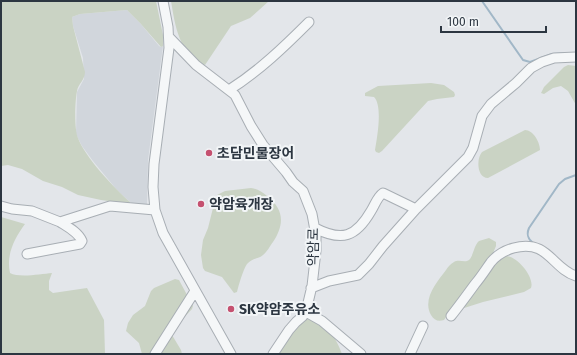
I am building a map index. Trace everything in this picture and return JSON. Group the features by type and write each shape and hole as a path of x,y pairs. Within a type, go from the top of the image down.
{"street":[{"path":"163,1 169,38 169,48 154,164 153,187 155,210 163,234 231,354"},
{"path":"230,90 250,77 267,63 309,22"},
{"name":"약암로","path":"169,38 196,65 230,90 238,99 251,126 263,145 293,182 303,191 312,214 315,228 316,250 306,312"},
{"path":"311,288 329,281 358,275 369,264 416,209 468,157 473,148 482,116 491,104 531,68 554,58 576,57"},
{"path":"315,228 335,236 345,236 352,233 371,212 379,195 382,193 416,209"},
{"path":"1,206 12,209 32,211 60,222 73,230 82,241 80,244 27,254"},
{"path":"60,222 110,206 155,210"},
{"path":"450,316 492,261 502,253 511,249 528,246 540,250 563,270 576,276"},
{"path":"155,354 195,291"},
{"path":"273,354 289,330 306,312 322,321 361,354"},
{"path":"410,354 423,326"}],"shaded area":[{"path":"127,10 159,46 163,46 148,160 147,206 137,206 130,202 117,190 82,146 76,134 77,92 84,79 83,58 73,26 72,17 80,14"}],"green space":[{"path":"1,1 156,1 163,35 163,46 161,47 127,10 80,14 72,17 85,72 76,96 75,122 78,138 93,163 108,181 130,202 130,204 78,195 62,187 43,181 22,169 8,165 1,166"},
{"path":"171,1 269,1 250,18 231,26 205,65 189,54 184,47 174,20"},
{"path":"568,65 576,66 576,105 568,91 561,86 553,88 544,94 541,93 544,87 564,67"},
{"path":"431,83 444,85 454,92 454,97 428,101 382,151 379,153 376,152 379,122 377,101 374,97 365,96 365,93 378,86"},
{"path":"525,130 531,132 536,137 540,150 488,178 484,177 480,172 478,163 482,152"},
{"path":"251,188 262,192 273,201 280,212 281,224 277,236 266,252 247,264 237,292 234,293 222,277 205,271 203,268 201,255 203,240 208,228 217,195 225,191"},
{"path":"1,217 25,224 17,235 12,247 9,260 10,273 19,275 36,275 52,273 49,281 49,290 53,293 87,288 104,320 105,354 1,354"},
{"path":"489,238 496,242 491,258 444,320 438,321 431,315 428,303 429,297 435,285 450,265 456,261 469,260 477,243"},
{"path":"506,256 515,259 528,273 532,283 531,288 524,292 461,309 495,263"},
{"path":"175,279 179,280 193,306 178,324 172,335 182,354 142,354 139,343 126,331 128,323 133,315 145,306 151,291 154,288"},
{"path":"306,319 313,320 325,326 337,342 342,354 275,354 299,323"}],"waterway":[{"path":"482,1 523,60 530,62 552,54 571,53"},
{"path":"533,243 528,237 529,228 559,184 565,179 576,175"}],"place":[{"name":"초담민물장어","path":"209,153"},
{"name":"약암육개장","path":"201,204"},
{"name":"SK약암주유소","path":"231,309"}]}
